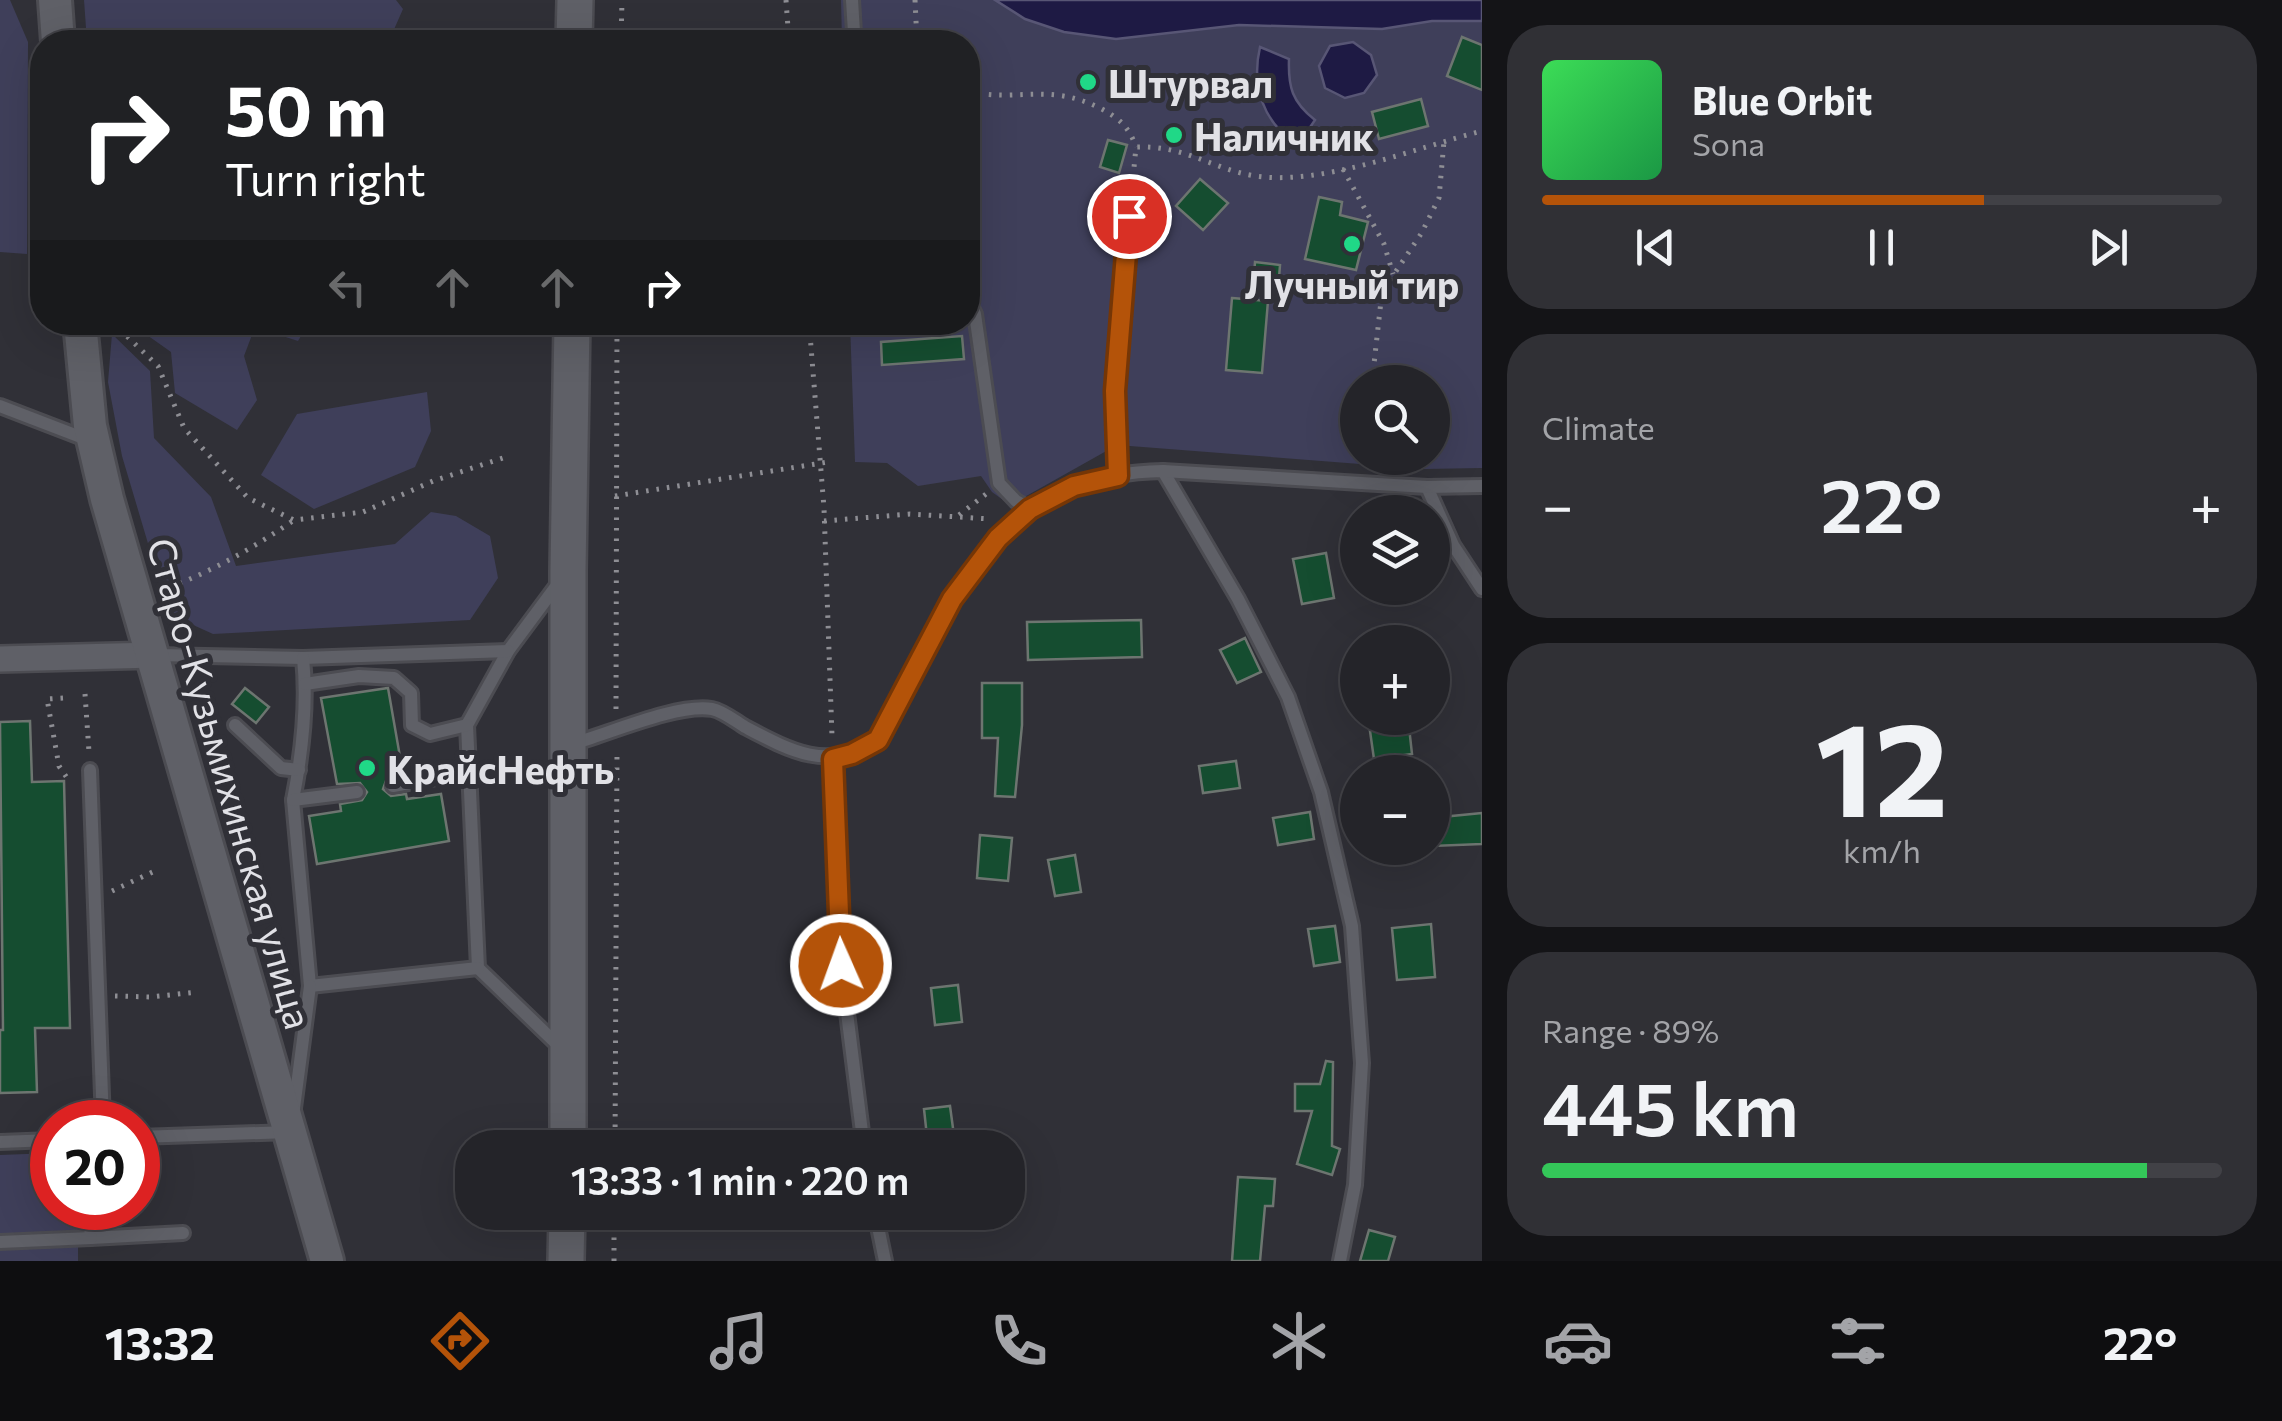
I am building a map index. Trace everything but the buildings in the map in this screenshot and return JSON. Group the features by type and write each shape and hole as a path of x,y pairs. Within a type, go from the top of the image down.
{"main road":[{"path":"574,30 575,0"},
{"path":"568,1130 572,335"},
{"path":"566,1261 567,1230"}],"street":[{"path":"55,0 57,30"},
{"name":"Старо-Кузьмихинская улица","path":"82,335 94,442 327,1261"},
{"path":"0,659 154,655"}],"lane":[{"path":"852,0 854,30"},
{"path":"1118,476 1115,391 1129,216"},
{"path":"979,335 999,483 1016,502 1030,509"},
{"path":"0,406 94,442"},
{"path":"1164,472 1238,599 1288,696 1320,792 1352,926 1362,1062 1355,1184 1340,1261"},
{"path":"570,745 679,711 713,709 784,746 833,759 852,754 878,740 952,599 998,538 1030,509 1074,486 1118,476 1164,472 1427,487 1482,486"},
{"path":"1427,487 1453,545 1482,589"},
{"path":"568,571 508,652 467,724 478,968 570,1056"},
{"path":"154,655 303,658 508,652"},
{"path":"160,1137 290,1132 310,986 293,800 306,684 303,658"},
{"path":"306,684 360,676 394,678 411,693 412,726 430,734 467,724"},
{"path":"235,726 281,768 299,770"},
{"path":"833,759 841,965 862,1130"},
{"path":"90,770 102,1100"},
{"path":"394,786 470,772"},
{"path":"293,800 357,792"},
{"path":"310,986 478,968"},
{"path":"0,1142 30,1141"},
{"path":"90,1230 91,1238"},
{"path":"879,1230 885,1261"},
{"path":"0,1242 183,1233"}],"path":[{"path":"621,30 622,0"},
{"path":"786,0 788,30"},
{"path":"915,0 917,30"},
{"path":"980,92 1054,93 1078,98 1128,126 1136,147 1129,216"},
{"path":"1136,147 1181,151 1253,176 1294,176 1342,169 1482,131"},
{"path":"1374,365 1382,292 1421,234 1439,198 1444,141"},
{"path":"1342,169 1384,244 1393,274"},
{"path":"126,335 158,366 184,428 196,442 248,498 294,520"},
{"path":"810,335 824,521 833,759"},
{"path":"153,593 196,578 294,520 363,512 434,481 503,458"},
{"path":"615,496 828,462"},
{"path":"957,517 999,483"},
{"path":"824,521 910,514 1016,520"},
{"path":"85,694 88,746"},
{"path":"64,698 47,699 59,766 94,817"},
{"path":"64,773 72,764"},
{"path":"96,899 159,869"},
{"path":"100,995 151,997 197,992"},
{"path":"614,1230 614,1261"}],"shaded area":[{"path":"0,0 10,0 28,42 27,254 0,252"},
{"path":"84,0 396,0 403,9 394,30 86,30"},
{"path":"841,0 995,0 1025,19 1064,32 1116,39 1239,25 1382,29 1432,21 1482,21 1482,468 1450,469 1450,365 1340,365 1340,462 1117,445 1010,505 992,492 981,476 918,486 887,463 855,462 850,335 980,335 980,30 842,30"},
{"path":"995,0 1482,0 1482,21 1432,21 1382,29 1239,25 1116,39 1064,32 1025,19"},
{"path":"1353,42 1371,55 1377,75 1364,93 1345,98 1325,88 1319,66 1330,46"},
{"path":"1260,47 1289,59 1293,93 1315,120 1298,145 1276,126 1262,102 1257,76"},
{"path":"113,335 150,371 154,438 211,497 236,566 395,544 431,512 456,516 490,536 498,578 470,620 213,634 169,614 122,456 108,382"},
{"path":"147,335 252,335 244,356 257,400 237,430 175,393 171,352"},
{"path":"280,335 301,335 298,341"},
{"path":"427,392 431,431 415,467 314,509 261,475 297,414"},
{"path":"30,1154 30,1230 78,1230 78,1261 0,1261 0,1155"}],"place":[{"name":"Штурвал","path":"1088,82"},
{"name":"Наличник","path":"1174,135"},
{"name":"Лучный тир","path":"1352,244"},
{"name":"КрайсНефть","path":"367,768"}],"route":[{"path":"841,965 833,759 878,740 952,599 998,538 1030,509 1074,486 1118,476 1115,391 1129,216"}]}
